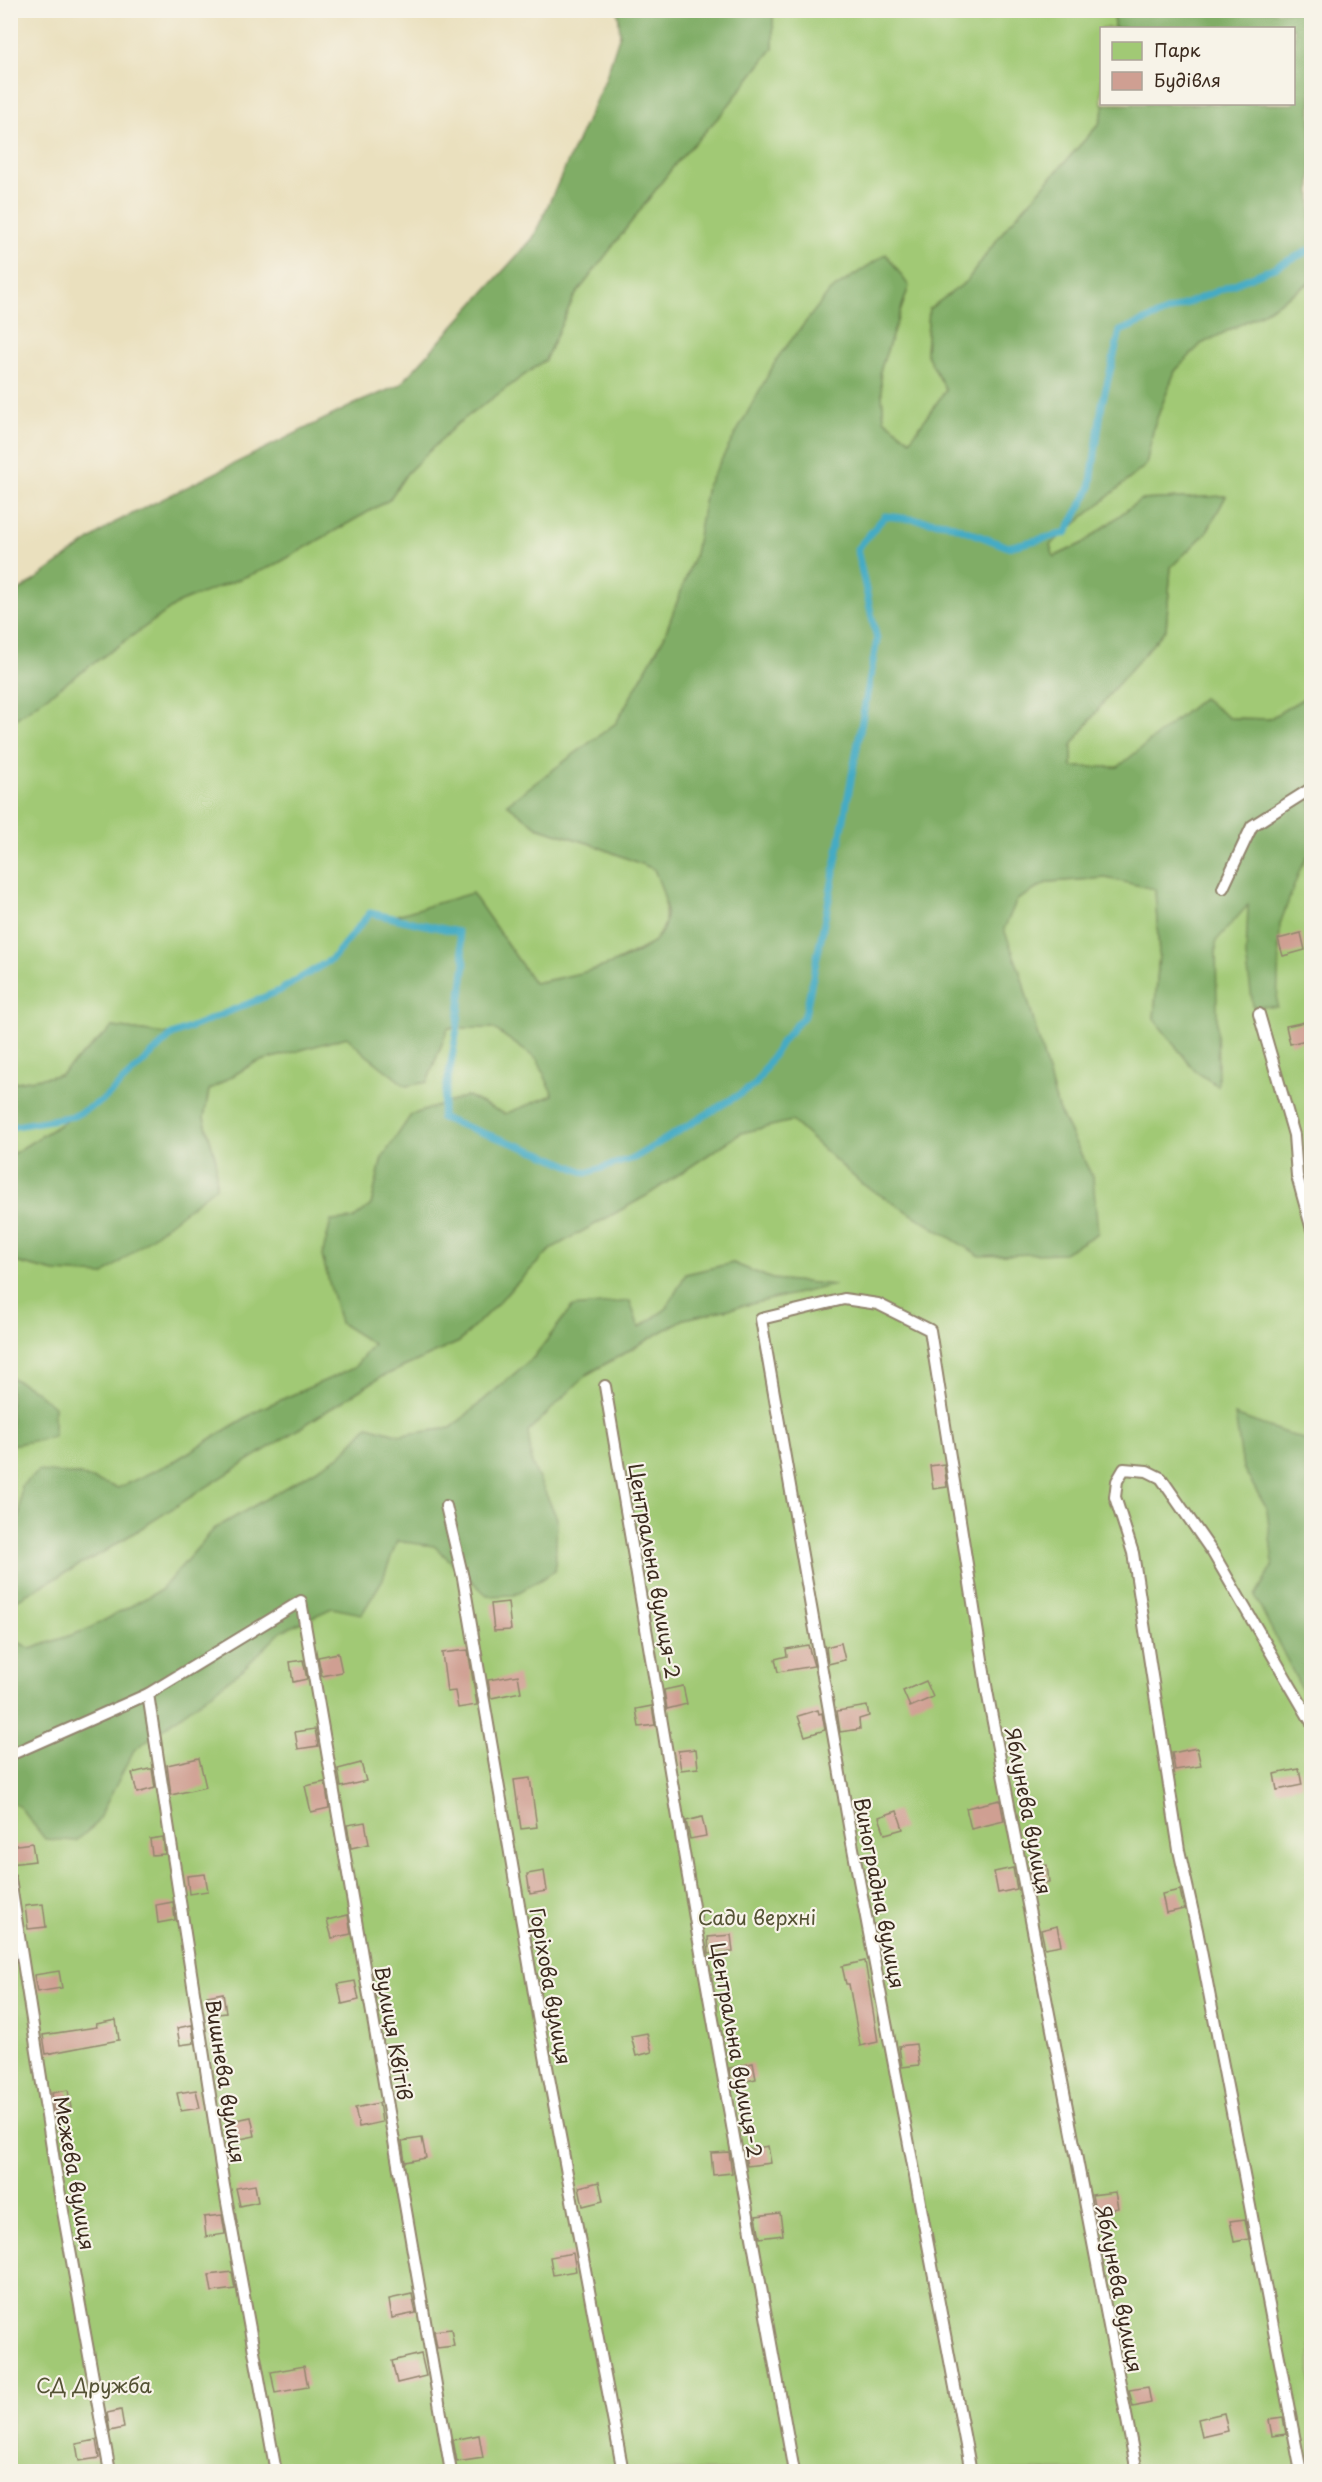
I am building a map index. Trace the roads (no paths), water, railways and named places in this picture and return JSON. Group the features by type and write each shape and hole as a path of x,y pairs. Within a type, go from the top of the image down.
{"lane":[{"path":"1223,888 1252,826 1311,788"},
{"path":"1259,1014 1294,1135 1298,1176 1311,1230"},
{"name":"Яблунева вулиця","path":"761,1319 844,1299 878,1304 930,1330 987,1690 1137,2472"},
{"name":"Виноградна вулиця","path":"761,1319 852,1843 971,2472"},
{"name":"Центральна вулиця-2","path":"605,1386 698,1936 794,2472"},
{"path":"1301,2472 1197,1930 1179,1851 1133,1553 1115,1497 1117,1481 1124,1469 1147,1471 1161,1478 1213,1553 1311,1723"},
{"name":"Горіхова вулиця","path":"446,1506 463,1578 540,2028 623,2472"},
{"name":"Вулиця Квітів","path":"148,1694 301,1601 451,2472"},
{"path":"10,1755 148,1694"},
{"name":"Вишнева вулиця","path":"148,1694 224,2186 276,2472"},
{"name":"Межева вулиця","path":"10,1879 55,2167 110,2472"}],"waterway":[{"path":"10,1127 74,1116 103,1100 172,1035 279,991 332,959 370,913 458,932 465,962 457,1030 441,1118 543,1154 586,1173 634,1158 755,1085 782,1041 805,1015 829,899 877,640 857,549 885,516 946,523 1008,547 1066,533 1090,489 1102,404 1120,331 1271,269 1312,249"}],"park label":[{"name":"Сади верхні","path":"757,1917"},
{"name":"СД Дружба","path":"94,2385"}]}
